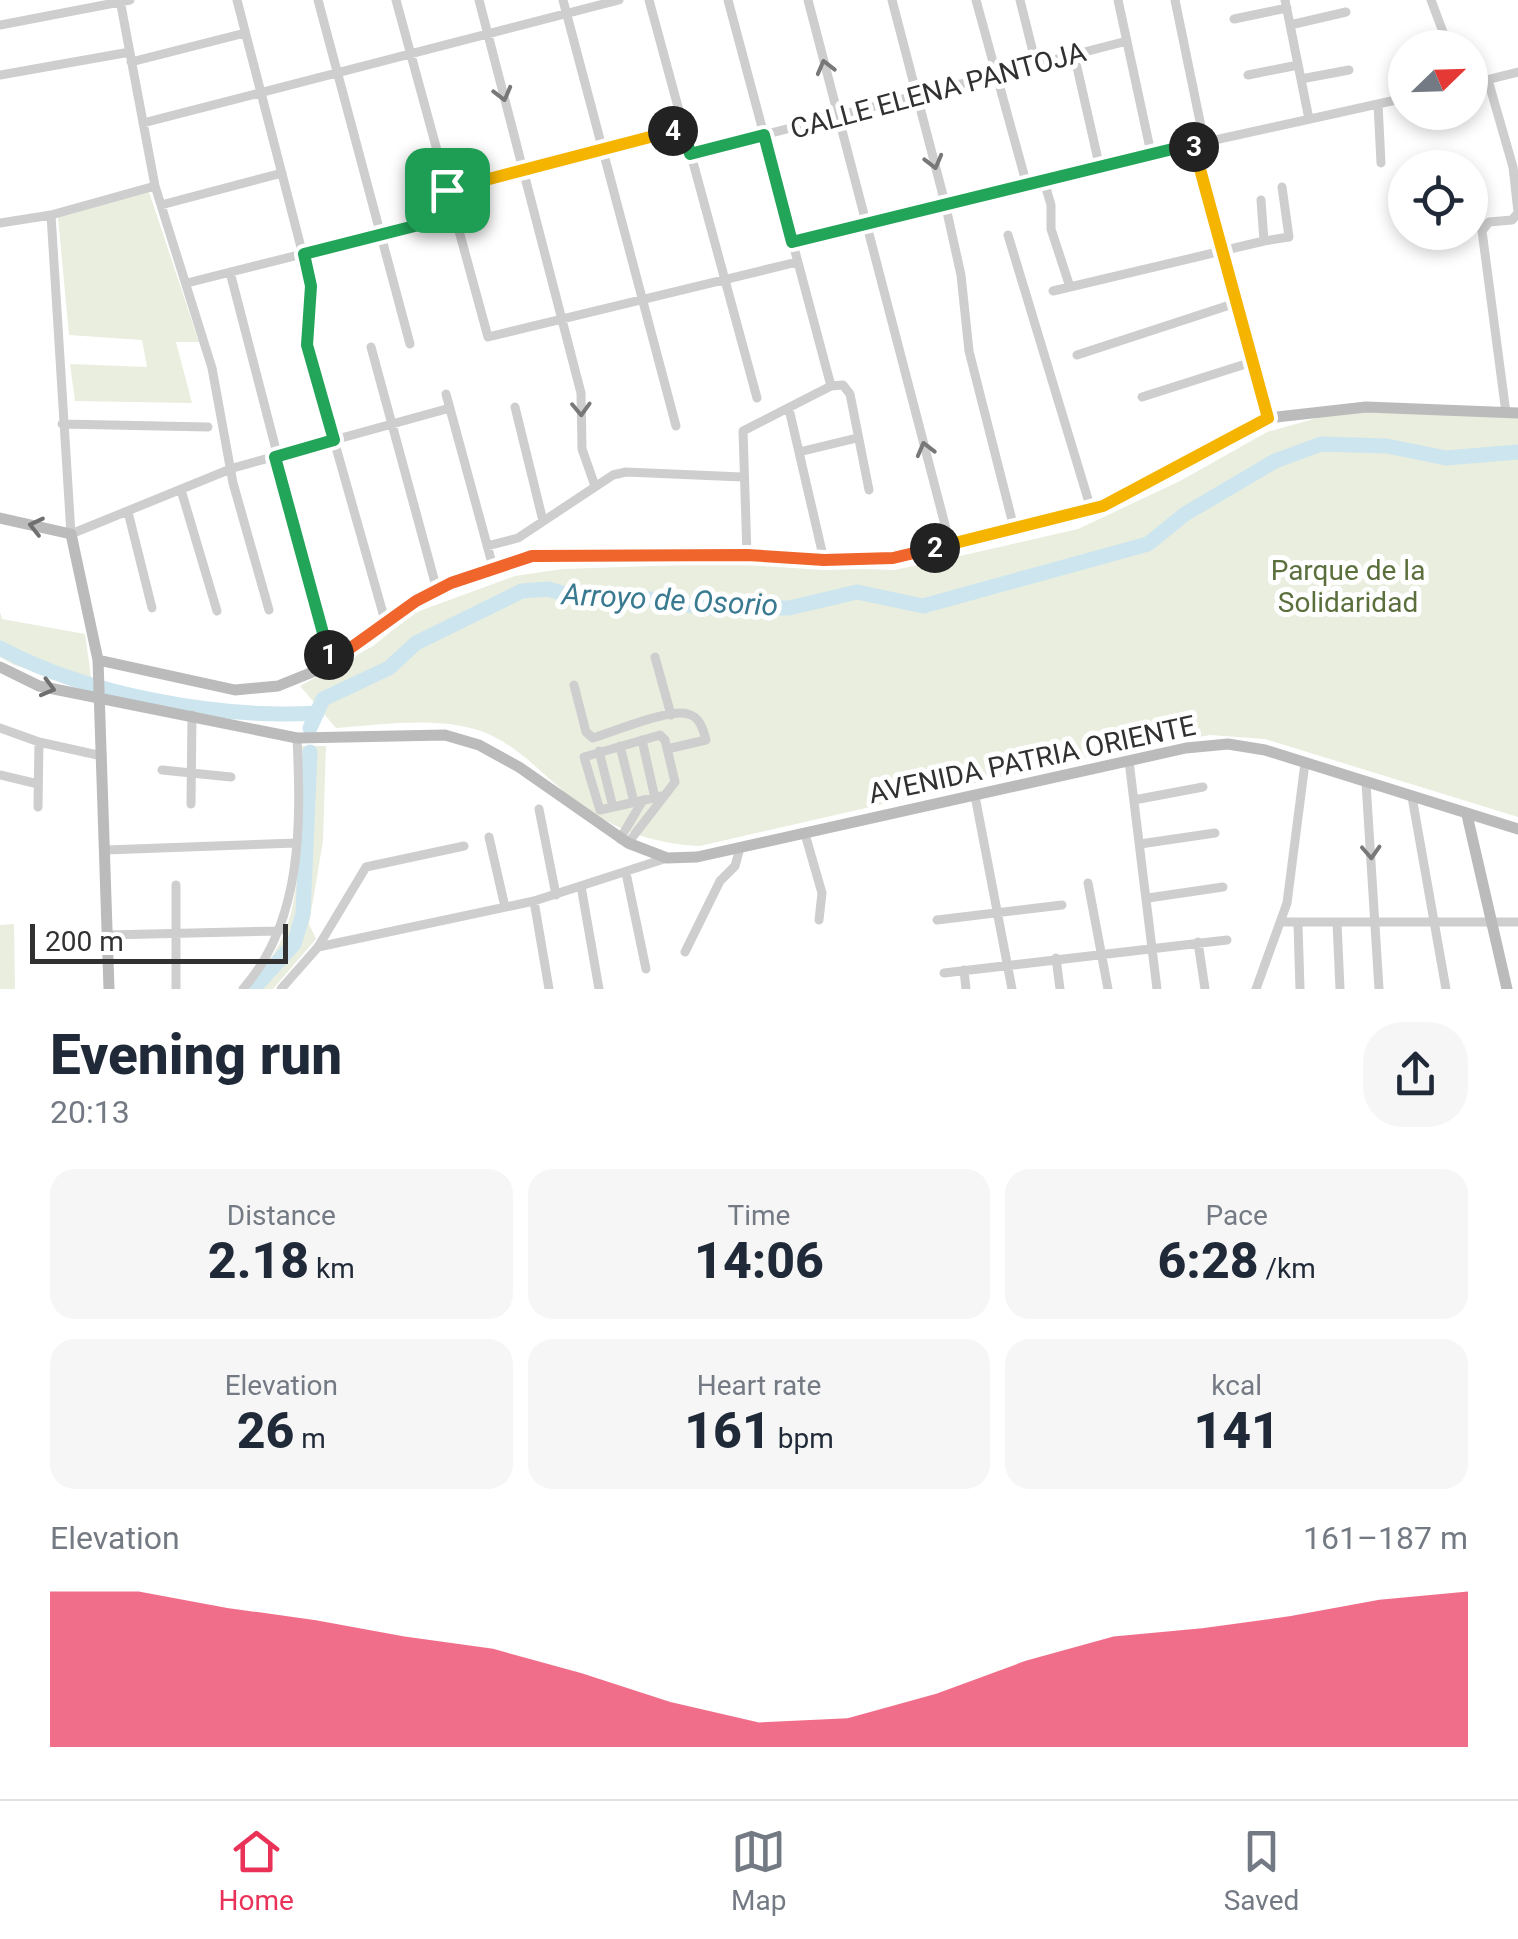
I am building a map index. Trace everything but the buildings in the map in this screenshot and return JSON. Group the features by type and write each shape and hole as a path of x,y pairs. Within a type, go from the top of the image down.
{"street":[{"path":"236,0 311,286 307,345 386,624"},
{"path":"318,0 410,344"},
{"path":"396,0 488,337 563,322 797,262"},
{"path":"479,0 581,393 582,449 595,486"},
{"path":"563,0 676,426"},
{"path":"143,123 619,0"},
{"path":"649,0 757,398"},
{"path":"728,0 831,386"},
{"path":"808,0 950,544"},
{"path":"892,0 945,203 961,275 968,351 1014,528"},
{"path":"976,0 1026,182"},
{"path":"1020,0 1036,64"},
{"path":"1118,0 1151,153"},
{"path":"1175,0 1199,142 1236,303 1268,418"},
{"path":"1432,0 1443,30"},
{"path":"0,25 123,1 154,186 212,368 269,610"},
{"path":"1234,20 1286,4 1309,119"},
{"path":"1290,25 1346,12"},
{"path":"0,74 131,57 245,32"},
{"name":"CALLE ELENA PANTOJA","path":"690,154 1127,42"},
{"path":"1074,54 1099,164"},
{"path":"1248,75 1298,65"},
{"path":"1301,79 1349,70"},
{"path":"98,664 235,690 278,686 331,662 438,590 532,556 893,558 1090,509 1268,418 1366,407 1512,413 1483,225 1512,220 1518,212 1513,167 1488,80 1518,72"},
{"path":"792,242 1099,164 1388,102"},
{"path":"1378,104 1381,163"},
{"path":"447,190 684,128"},
{"path":"161,205 282,172"},
{"path":"1043,178 1051,205 1052,229 1070,287"},
{"path":"0,223 52,215 154,186"},
{"path":"1053,290 1289,237 1282,186"},
{"path":"1261,200 1264,241"},
{"path":"52,215 71,534 98,664 109,989"},
{"path":"188,283 454,216"},
{"path":"1008,236 1090,509"},
{"path":"230,272 331,662"},
{"path":"1077,354 1236,303"},
{"path":"372,351 438,590"},
{"path":"1142,397 1252,362"},
{"path":"747,555 743,431 831,386 848,388 869,490"},
{"path":"446,394 493,568"},
{"path":"514,407 543,521"},
{"path":"0,518 71,534 233,468 450,408"},
{"path":"790,410 824,560"},
{"path":"62,424 208,427"},
{"path":"799,452 857,438"},
{"path":"486,546 518,538 595,486 626,472 742,477"},
{"path":"181,490 218,610"},
{"path":"128,512 152,608"},
{"path":"655,656 671,714"},
{"name":"AVENIDA PATRIA ORIENTE","path":"0,667 39,686 100,694 297,738 445,735 479,745 520,767 624,841 667,858"},
{"path":"574,684 586,732 593,738 671,714 692,715 706,740 667,749"},
{"path":"191,804 192,715"},
{"path":"0,728 39,742 102,756"},
{"path":"624,841 639,817 674,782 667,749 660,735 584,760 600,810 658,797"},
{"path":"243,989 279,931 293,876 297,738"},
{"path":"642,740 658,797"},
{"path":"38,807 39,742"},
{"name":"AVENIDA PATRIA ORIENTE","path":"318,947 534,901 667,858 740,848 1129,761 1228,744 1305,762 1518,829"},
{"path":"620,746 639,817"},
{"path":"599,752 613,807"},
{"path":"1129,761 1157,989"},
{"path":"1256,989 1280,922 1305,762"},
{"path":"162,770 231,777"},
{"path":"0,774 38,784"},
{"path":"1366,783 1379,989"},
{"path":"1134,800 1203,787"},
{"path":"975,796 1012,989"},
{"path":"1412,797 1446,989"},
{"path":"539,809 556,895"},
{"path":"1467,814 1507,989"},
{"path":"806,834 822,893 820,920"},
{"path":"1140,844 1214,834"},
{"path":"490,837 505,907"},
{"path":"106,850 296,843"},
{"path":"281,989 318,947 369,865 464,846"},
{"path":"684,952 720,881 736,866 740,848"},
{"path":"626,873 646,969"},
{"path":"1088,883 1108,989"},
{"path":"176,884 176,989"},
{"path":"581,886 599,989"},
{"path":"1148,898 1223,887"},
{"path":"534,901 549,989"},
{"path":"937,920 1062,905"},
{"path":"1280,922 1518,922"},
{"path":"1337,923 1340,989"},
{"path":"1298,924 1300,989"},
{"path":"108,935 279,931"},
{"path":"944,973 1154,945 1227,940"},
{"path":"1198,942 1204,989"},
{"path":"1056,958 1060,989"},
{"path":"964,970 966,989"}],"green space":[{"path":"149,192 199,342 176,342 192,403 75,401 70,364 147,367 142,340 69,335 58,217"},
{"name":"Parque de la Solidaridad","path":"1349,409 1518,413 1518,817 1265,739 1210,735 1089,757 700,846 683,845 633,833 602,819 518,752 481,731 427,723 336,728 300,686 373,646 414,613 515,576 562,569 713,564 894,570 1078,529 1180,481 1267,432"},
{"path":"0,612 2,619 85,634 91,677 74,673 71,681 14,665 0,657"},
{"path":"300,746 326,746 323,841 309,924 316,939 273,989 247,989 279,945 293,902 300,849"},
{"path":"14,924 15,989 0,989 0,925"}],"waterway":[{"name":"Arroyo de Osorio","path":"310,728 323,699 389,668 416,643 522,591 548,589 590,601 629,596 708,608 789,608 857,592 923,606 1148,544 1185,514 1275,461 1321,444 1387,446 1446,458 1518,452"},
{"path":"0,648 73,679 154,700 238,712 317,713"},
{"path":"253,989 294,944 303,914 310,752"}],"route":[{"path":"684,128 690,154 764,135 792,242 1193,144 1268,418 1103,506 893,558 532,556 451,583 416,601 331,662 275,457 334,440 307,345 311,286 304,254 454,216 447,190 684,128"}]}
